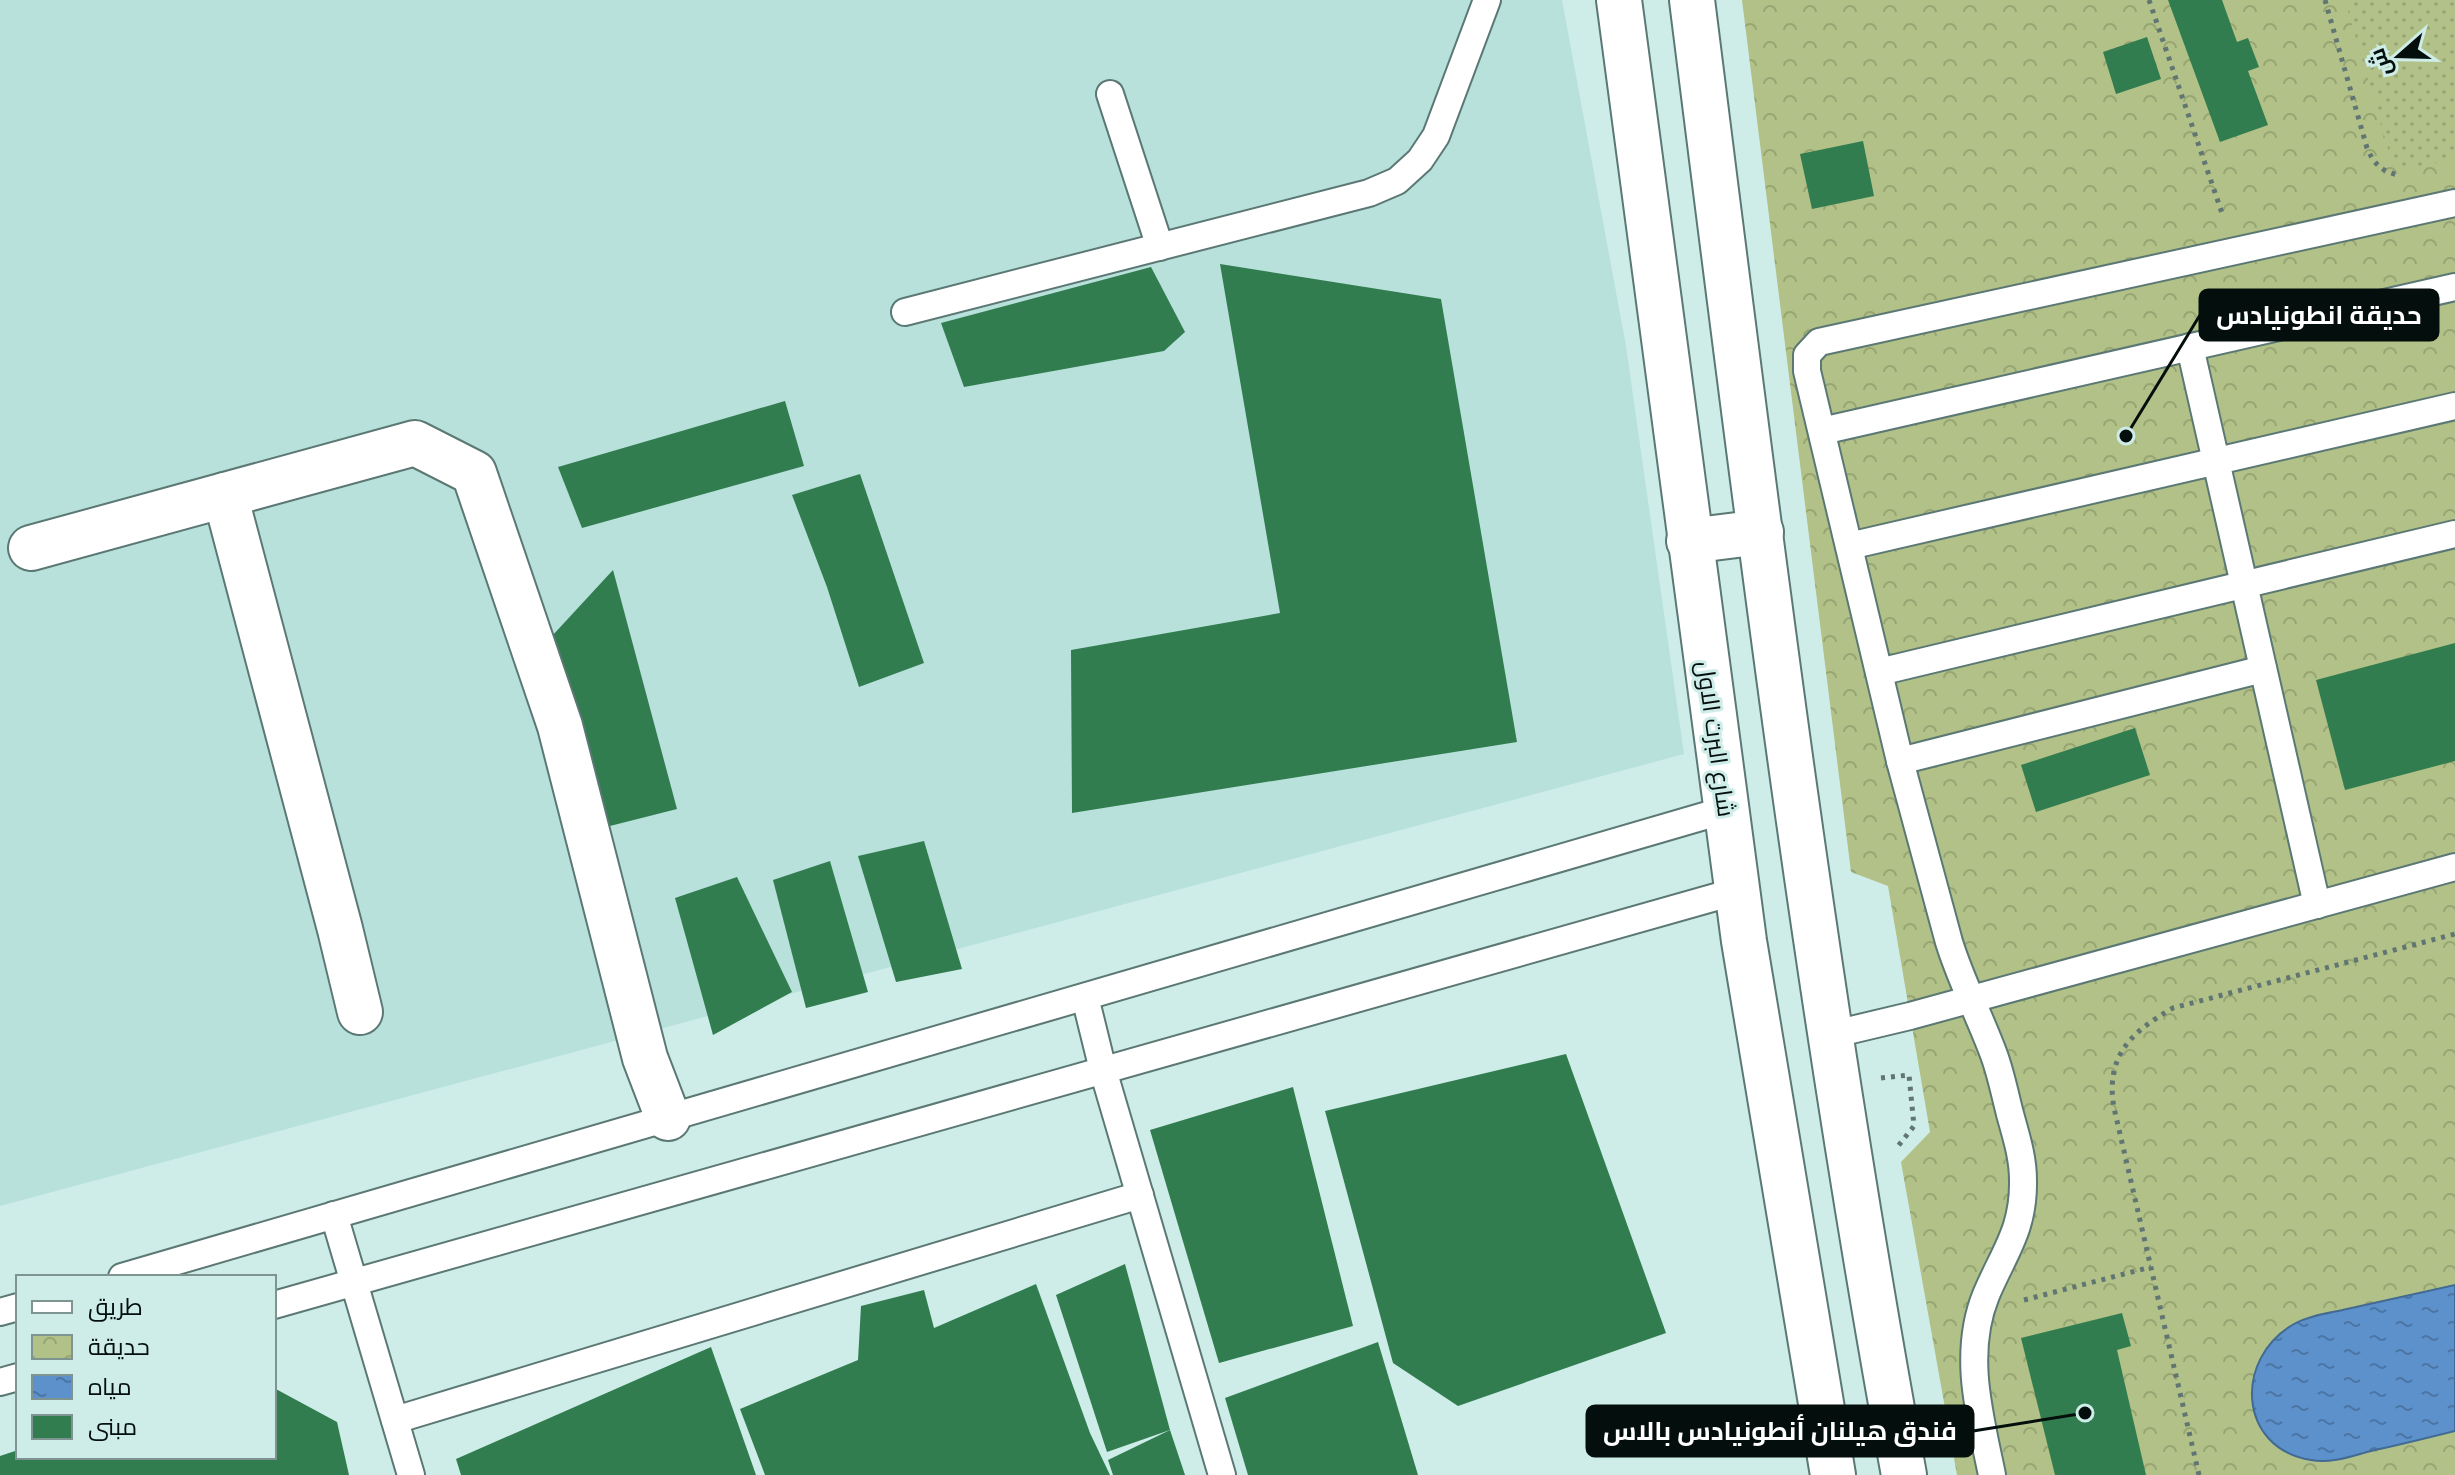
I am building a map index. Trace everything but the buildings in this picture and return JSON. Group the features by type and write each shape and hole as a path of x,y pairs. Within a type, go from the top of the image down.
{"main road":[{"name":"شارع البرت الاول","path":"1619,0 1725,810 1833,1475"},
{"path":"1692,0 1830,1035 1904,1475"},
{"path":"31,548 415,443 474,473 560,726 645,1058 668,1118"},
{"path":"225,495 360,1012"},
{"path":"1689,541 1761,532"}],"lane":[{"path":"905,312 1369,193 1397,181 1420,160 1436,136 1487,0"},
{"path":"1110,94 1160,247"},
{"path":"1992,1475 1976,1396 1973,1361 1976,1327 1986,1295 2016,1233 2021,1212 2023,1181 2020,1150 1995,1058 1959,974 1949,942 1900,761 1806,363 1812,347 1819,342 2455,203"},
{"path":"1822,431 2455,287"},
{"path":"2190,347 2317,905"},
{"path":"1849,546 2455,406"},
{"path":"1879,672 2455,534"},
{"path":"1900,761 2263,669"},
{"path":"129,1275 1725,810"},
{"path":"1830,1035 2455,867"},
{"path":"276,1304 1737,891"},
{"path":"1085,997 1103,1070 1222,1475"},
{"path":"395,1420 1140,1195"},
{"path":"334,1215 411,1475"}],"path":[{"path":"2149,0 2235,251"},
{"path":"2325,0 2372,160 2381,169 2395,175 2408,175"},
{"path":"2199,1475 2111,1090 2112,1072 2118,1055 2154,1019 2173,1008 2455,934"},
{"path":"2017,1302 2151,1267"}],"shaded area":[{"path":"0,0 1562,0 1626,346 1684,754 0,1206"}],"green space":[{"path":"1742,0 2455,0 2455,1475 1957,1475 1901,1162 1930,1132 1888,886 1851,872"},
{"path":"2345,0 2455,0 2455,158 2412,169 2399,168 2391,159"}],"water":[{"path":"2455,1285 2455,1431 2326,1461 2287,1452 2269,1438 2257,1421 2252,1400 2254,1379 2261,1358 2274,1339 2294,1324 2313,1316"}],"place":[{"name":"حديقة انطونيادس","path":"2126,436"},
{"name":"فندق هيلنان أنطونيادس بالاس","path":"2085,1413"}]}
